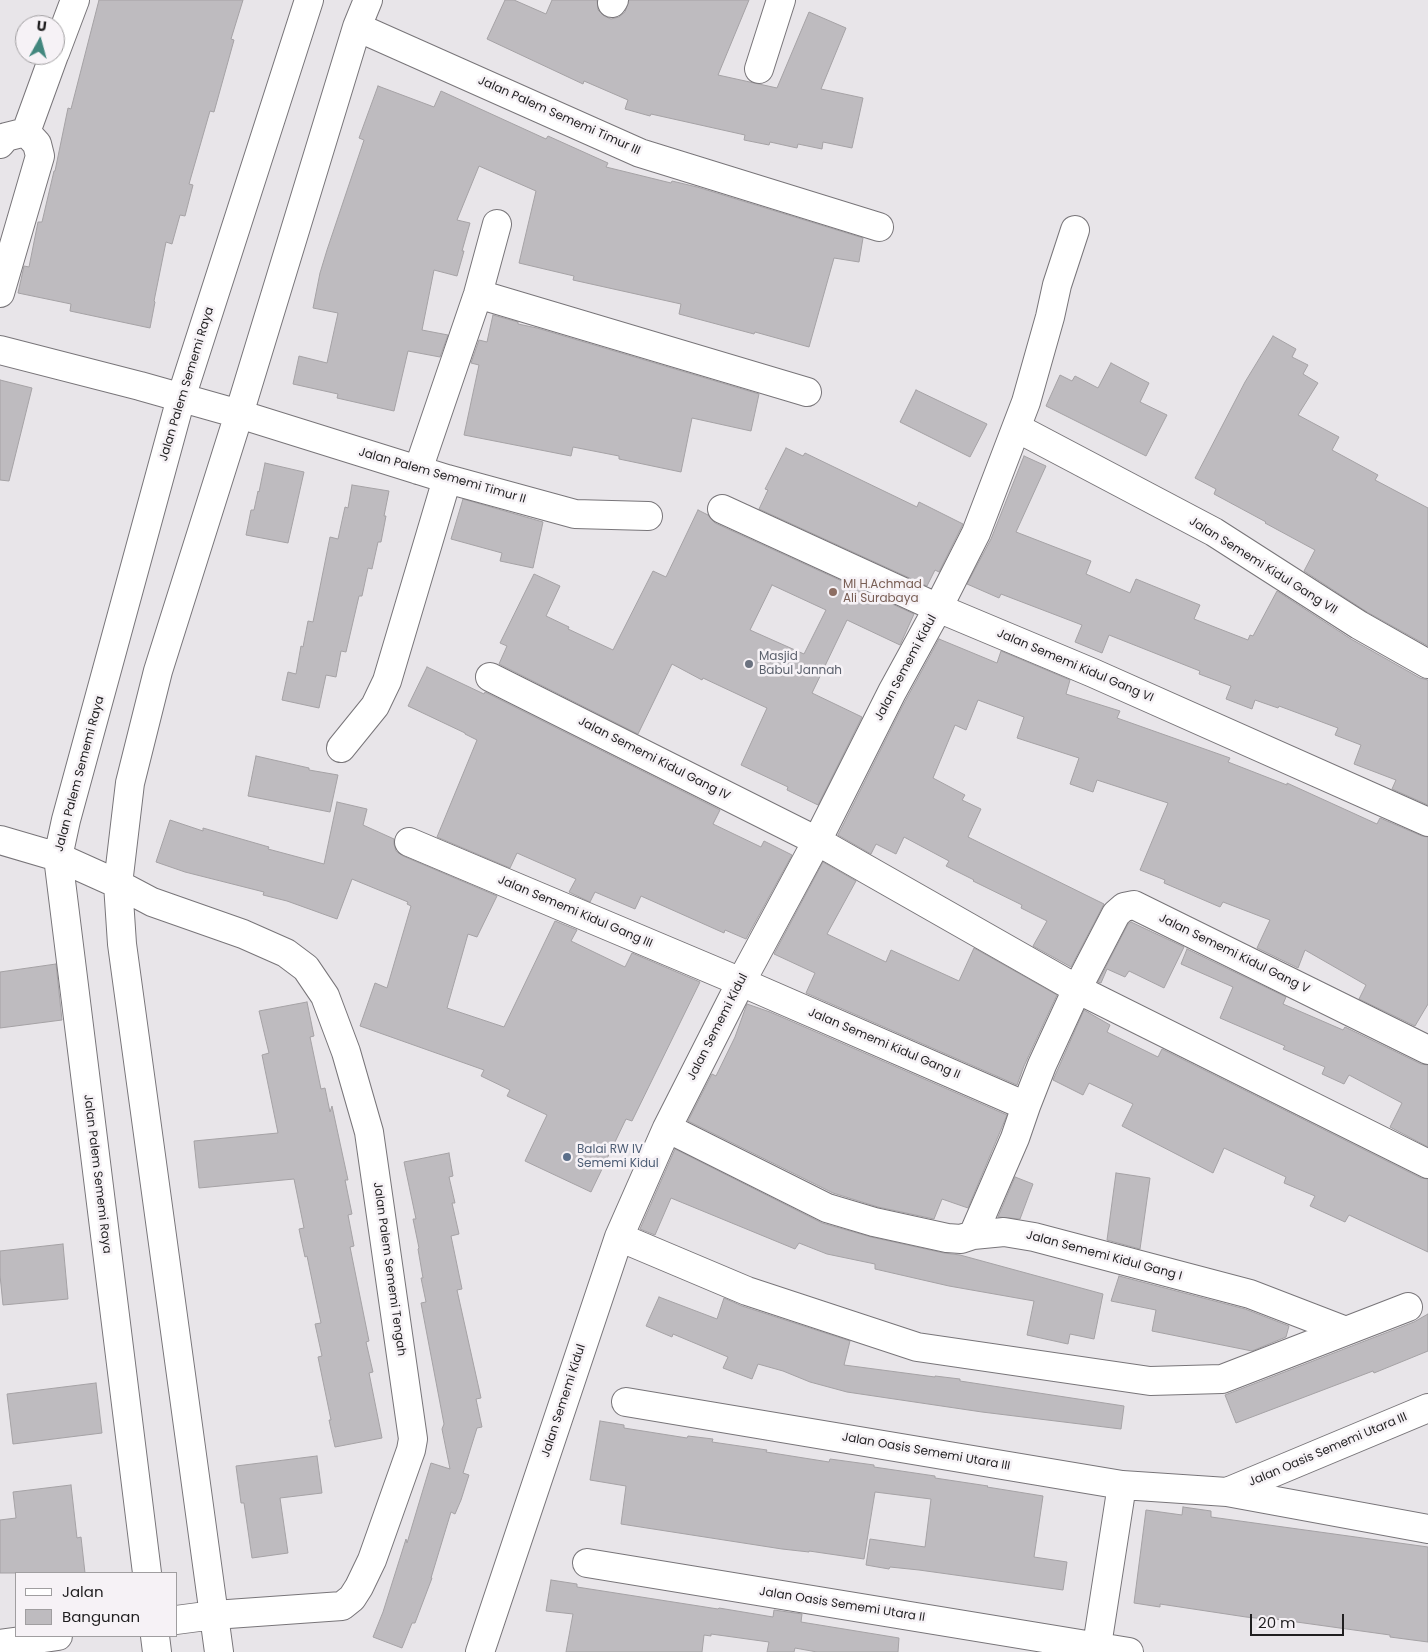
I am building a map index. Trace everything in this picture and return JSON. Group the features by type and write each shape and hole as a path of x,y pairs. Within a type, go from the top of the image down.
{"street":[{"path":"65,26 74,0"},
{"name":"Jalan Palem Sememi Raya","path":"147,1572 58,857 66,820 181,398 309,0"},
{"path":"219,1652 122,944 118,884 130,783 158,671 368,0"},
{"path":"758,69 782,0"},
{"name":"Jalan Palem Sememi Timur III","path":"358,27 640,153 879,227"},
{"path":"26,132 51,65"},
{"path":"0,144 6,137 26,132"},
{"path":"0,293 40,156 37,144 26,132"},
{"path":"418,470 478,294 497,224"},
{"name":"Jalan Sememi Kidul","path":"480,1652 619,1237 667,1128 741,982 817,841 976,532 1017,428 1037,368 1057,285 1075,230"},
{"path":"478,294 808,392"},
{"name":"Jalan Palem Sememi Timur II","path":"0,350 239,414 448,479 575,514 648,516"},
{"name":"Jalan Sememi Kidul Gang VII","path":"1017,428 1214,532 1359,625 1428,664"},
{"path":"341,748 375,706 387,681 448,479"},
{"name":"Jalan Sememi Kidul Gang VI","path":"722,509 938,608 1093,673 1428,822"},
{"name":"Jalan Sememi Kidul Gang IV","path":"490,677 817,841"},
{"name":"Jalan Palem Sememi Tengah","path":"0,840 58,857 118,884 152,902 243,934 286,953 306,968 325,996 346,1052 369,1132 412,1432 411,1450 372,1560 352,1598 342,1606 214,1615 178,1620"},
{"path":"817,841 1077,989 1428,1164"},
{"name":"Jalan Sememi Kidul Gang III","path":"409,842 741,982"},
{"name":"Jalan Sememi Kidul Gang V","path":"1077,989 1116,914 1124,907 1134,905 1428,1050"},
{"name":"Jalan Sememi Kidul Gang II","path":"741,982 1026,1106"},
{"path":"972,1235 1015,1138 1042,1065 1077,989"},
{"name":"Jalan Sememi Kidul Gang I","path":"667,1128 827,1208 874,1222 946,1238 961,1239 972,1235 1004,1232 1034,1237 1250,1294 1346,1331"},
{"path":"619,1237 747,1291 916,1347 1150,1381 1222,1379 1408,1307"},
{"name":"Jalan Oasis Sememi Utara III","path":"626,1402 1122,1485 1227,1492 1428,1529"},
{"name":"Jalan Oasis Sememi Utara III","path":"1227,1492 1428,1408"},
{"path":"1097,1650 1122,1485"},
{"name":"Jalan Oasis Sememi Utara II","path":"587,1563 1097,1650 1129,1652"},
{"path":"0,1644 51,1637"},
{"path":"155,1637 156,1652"}],"building":[{"path":"99,0 243,0 231,39 234,40 214,112 210,111 189,184 193,185 185,216 180,215 172,244 166,242 150,328 70,311 71,304 18,293 24,266 29,267 38,222 42,222 68,108 71,109"},
{"path":"505,0 514,0 546,14 552,0 597,0 598,10 604,16 611,19 619,17 625,12 629,0 749,0 718,75 777,88 809,12 846,28 821,89 863,98 852,148 823,142 822,149 798,144 797,148 770,142 769,145 744,140 745,135 651,114 650,116 625,109 628,100 584,81 583,84 487,39"},
{"path":"378,86 434,107 441,91 546,139 548,136 608,163 606,167 671,183 672,181 697,187 863,238 859,262 834,258 809,347 755,332 754,334 679,314 681,304 573,280 574,276 519,263 536,191 479,166 457,220 470,223 457,276 434,270 422,330 448,335 440,357 408,351 394,411 337,398 338,394 293,384 299,356 327,363 338,313 313,308 320,273 364,140 359,138"},
{"path":"493,315 518,322 518,324 759,394 751,431 692,418 681,472 619,459 619,456 573,447 571,456 464,435 479,365 471,363 479,340 487,342"},
{"path":"1273,336 1296,349 1292,357 1308,365 1303,374 1318,383 1298,415 1339,437 1332,450 1378,475 1375,480 1428,508 1428,646 1367,612 1304,571 1315,550 1214,494 1216,489 1195,478 1245,382"},
{"path":"1111,363 1149,383 1140,402 1167,415 1146,456 1046,406 1060,375 1072,381 1075,376 1098,388"},
{"path":"0,380 32,388 9,481 0,480"},
{"path":"916,390 987,424 970,457 900,422"},
{"path":"786,448 803,456 805,453 917,507 919,502 963,524 939,572 935,570 927,586 759,509 768,490 765,489"},
{"path":"1024,456 1046,466 1016,532 1091,561 1086,574 1130,593 1136,579 1200,605 1194,619 1248,640 1250,635 1253,636 1277,591 1351,639 1420,678 1428,680 1428,805 1392,789 1396,780 1354,764 1361,745 1335,735 1338,728 1279,706 1278,708 1255,700 1252,709 1226,699 1231,686 1199,674 1200,671 1109,635 1102,653 1075,642 1082,625 1001,594 999,598 967,584 991,539"},
{"path":"265,463 304,472 288,543 246,535 251,510 254,510 259,492"},
{"path":"352,485 389,491 381,542 378,542 372,569 368,568 362,596 359,596 346,652 341,651 336,677 326,675 319,708 282,700 288,672 296,674 308,621 313,622 330,537 338,539 345,507 348,508"},
{"path":"463,499 543,522 533,568 500,561 502,553 451,539"},
{"path":"698,510 708,515 715,523 914,614 900,645 847,620 812,693 862,717 818,805 787,790 788,787 741,765 767,708 703,678 702,680 672,664 638,734 499,664 507,646 500,643 534,574 560,586 546,616 569,627 568,629 613,650 653,571 666,577","holes":["772,585 826,610 804,654 750,630"]},
{"path":"939,639 997,663 1001,651 1070,680 1066,694 1120,711 1117,718 1230,758 1228,762 1287,785 1287,783 1377,824 1380,818 1428,837 1428,1004 1415,1026 1359,999 1366,985 1305,950 1298,968 1257,948 1270,920 1223,902 1220,907 1164,883 1165,880 1140,870 1168,803 1097,780 1093,792 1070,784 1079,758 1017,738 1024,717 978,700 966,730 955,725 933,778 965,795 962,800 981,809 968,837 1104,904 1071,967 1033,946 1047,921 1021,908 1022,905 946,866 949,861 904,837 896,854 876,844 871,854 838,835 902,707"},
{"path":"427,667 484,694 485,692 720,810 713,824 761,847 764,841 792,855 746,939 725,930 724,933 641,896 635,909 595,892 590,902 569,892 576,879 517,853 510,868 437,837 477,740 408,706"},
{"path":"256,756 309,768 309,770 338,775 330,812 248,796"},
{"path":"337,802 367,809 363,825 394,839 396,851 403,856 497,896 477,937 468,934 447,1008 504,1027 555,921 577,930 571,941 625,967 632,953 700,982 632,1121 626,1119 591,1192 525,1161 547,1115 507,1096 510,1090 481,1076 484,1070 360,1026 375,983 387,988 411,906 407,904 408,902 352,879 337,919 287,901 263,895 264,892 185,872 156,862 170,820 203,831 203,828 269,847 268,849 324,864"},
{"path":"823,862 856,881 827,934 886,962 891,950 959,981 974,948 1057,995 1017,1085 806,993 815,973 774,954"},
{"path":"1131,922 1184,947 1164,988 1129,971 1125,977 1107,969 1101,983 1098,982 1128,924"},
{"path":"1187,949 1286,997 1283,1004 1343,1030 1345,1027 1421,1064 1428,1065 1428,1147 1390,1127 1402,1103 1349,1075 1344,1084 1322,1074 1325,1067 1283,1049 1285,1046 1220,1018 1233,987 1181,964"},
{"path":"56,964 62,1020 0,1028 0,972"},
{"path":"307,1002 314,1036 310,1037 321,1089 325,1088 330,1112 332,1106 348,1180 345,1180 352,1214 348,1215 354,1246 350,1247 369,1341 366,1342 373,1372 369,1373 382,1438 335,1447 318,1357 322,1356 315,1324 321,1323 307,1256 305,1257 299,1229 304,1228 294,1179 199,1188 194,1141 278,1133 262,1055 269,1053 259,1011"},
{"path":"747,1004 770,1012 1007,1115 968,1208 942,1199 934,1219 878,1207 833,1193 688,1121 712,1074 716,1076 735,1037"},
{"path":"1084,1010 1110,1025 1107,1032 1158,1057 1162,1049 1421,1178 1428,1179 1428,1252 1349,1215 1345,1222 1310,1206 1315,1196 1284,1183 1286,1177 1224,1148 1213,1173 1122,1126 1133,1104 1089,1083 1083,1095 1053,1080"},
{"path":"675,1149 822,1223 871,1237 960,1255 1103,1294 1094,1339 1070,1334 1068,1344 1027,1335 1034,1301 949,1286 875,1269 875,1264 827,1254 799,1243 795,1249 671,1198 655,1235 640,1229"},
{"path":"449,1153 453,1176 449,1177 455,1203 452,1203 459,1234 451,1236 462,1289 457,1290 481,1398 476,1399 482,1427 477,1428 463,1473 469,1475 461,1500 455,1514 451,1512 432,1578 415,1623 412,1623 402,1648 373,1637 406,1539 407,1543 431,1463 450,1469 442,1429 444,1424 421,1303 426,1302 413,1219 416,1219 404,1162"},
{"path":"1116,1173 1150,1178 1140,1249 1107,1240"},
{"path":"1015,1177 1033,1184 1020,1219 998,1217"},
{"path":"63,1244 68,1299 3,1305 0,1251"},
{"path":"1119,1276 1245,1309 1289,1326 1286,1337 1252,1351 1152,1331 1156,1310 1111,1301"},
{"path":"659,1297 717,1319 724,1298 742,1306 850,1341 844,1365 960,1379 960,1381 1124,1406 1121,1429 982,1412 847,1392 810,1382 783,1371 758,1364 752,1379 723,1368 728,1357 673,1334 672,1337 646,1326"},
{"path":"1428,1314 1428,1351 1374,1373 1373,1371 1236,1423 1225,1395 1414,1322"},
{"path":"96,1383 102,1433 13,1444 7,1394"},
{"path":"600,1421 624,1425 624,1428 687,1438 688,1436 713,1439 712,1442 829,1462 830,1459 874,1465 874,1467 1043,1496 1034,1557 1067,1562 1063,1590 919,1570 890,1567 889,1569 866,1565 870,1539 925,1547 931,1499 875,1492 864,1559 782,1549 621,1524 626,1486 590,1480"},
{"path":"317,1456 322,1493 280,1498 288,1553 252,1558 244,1503 241,1503 236,1466"},
{"path":"71,1485 77,1538 81,1537 85,1572 0,1573 0,1520 16,1518 13,1492"},
{"path":"1183,1507 1211,1511 1211,1517 1428,1547 1428,1642 1275,1619 1246,1617 1160,1604 1160,1607 1134,1603 1146,1510 1182,1515"},
{"path":"551,1580 577,1584 577,1587 773,1617 774,1610 802,1614 801,1622 899,1638 898,1652 817,1652 795,1648 794,1652 767,1652 769,1642 711,1634 711,1636 704,1635 702,1652 566,1652 573,1614 546,1611"}],"place":[{"name":"MI H.Achmad Ali Surabaya","path":"833,592"},
{"name":"Masjid Babul Jannah","path":"749,664"},
{"name":"Balai RW IV Sememi Kidul","path":"567,1157"}]}
